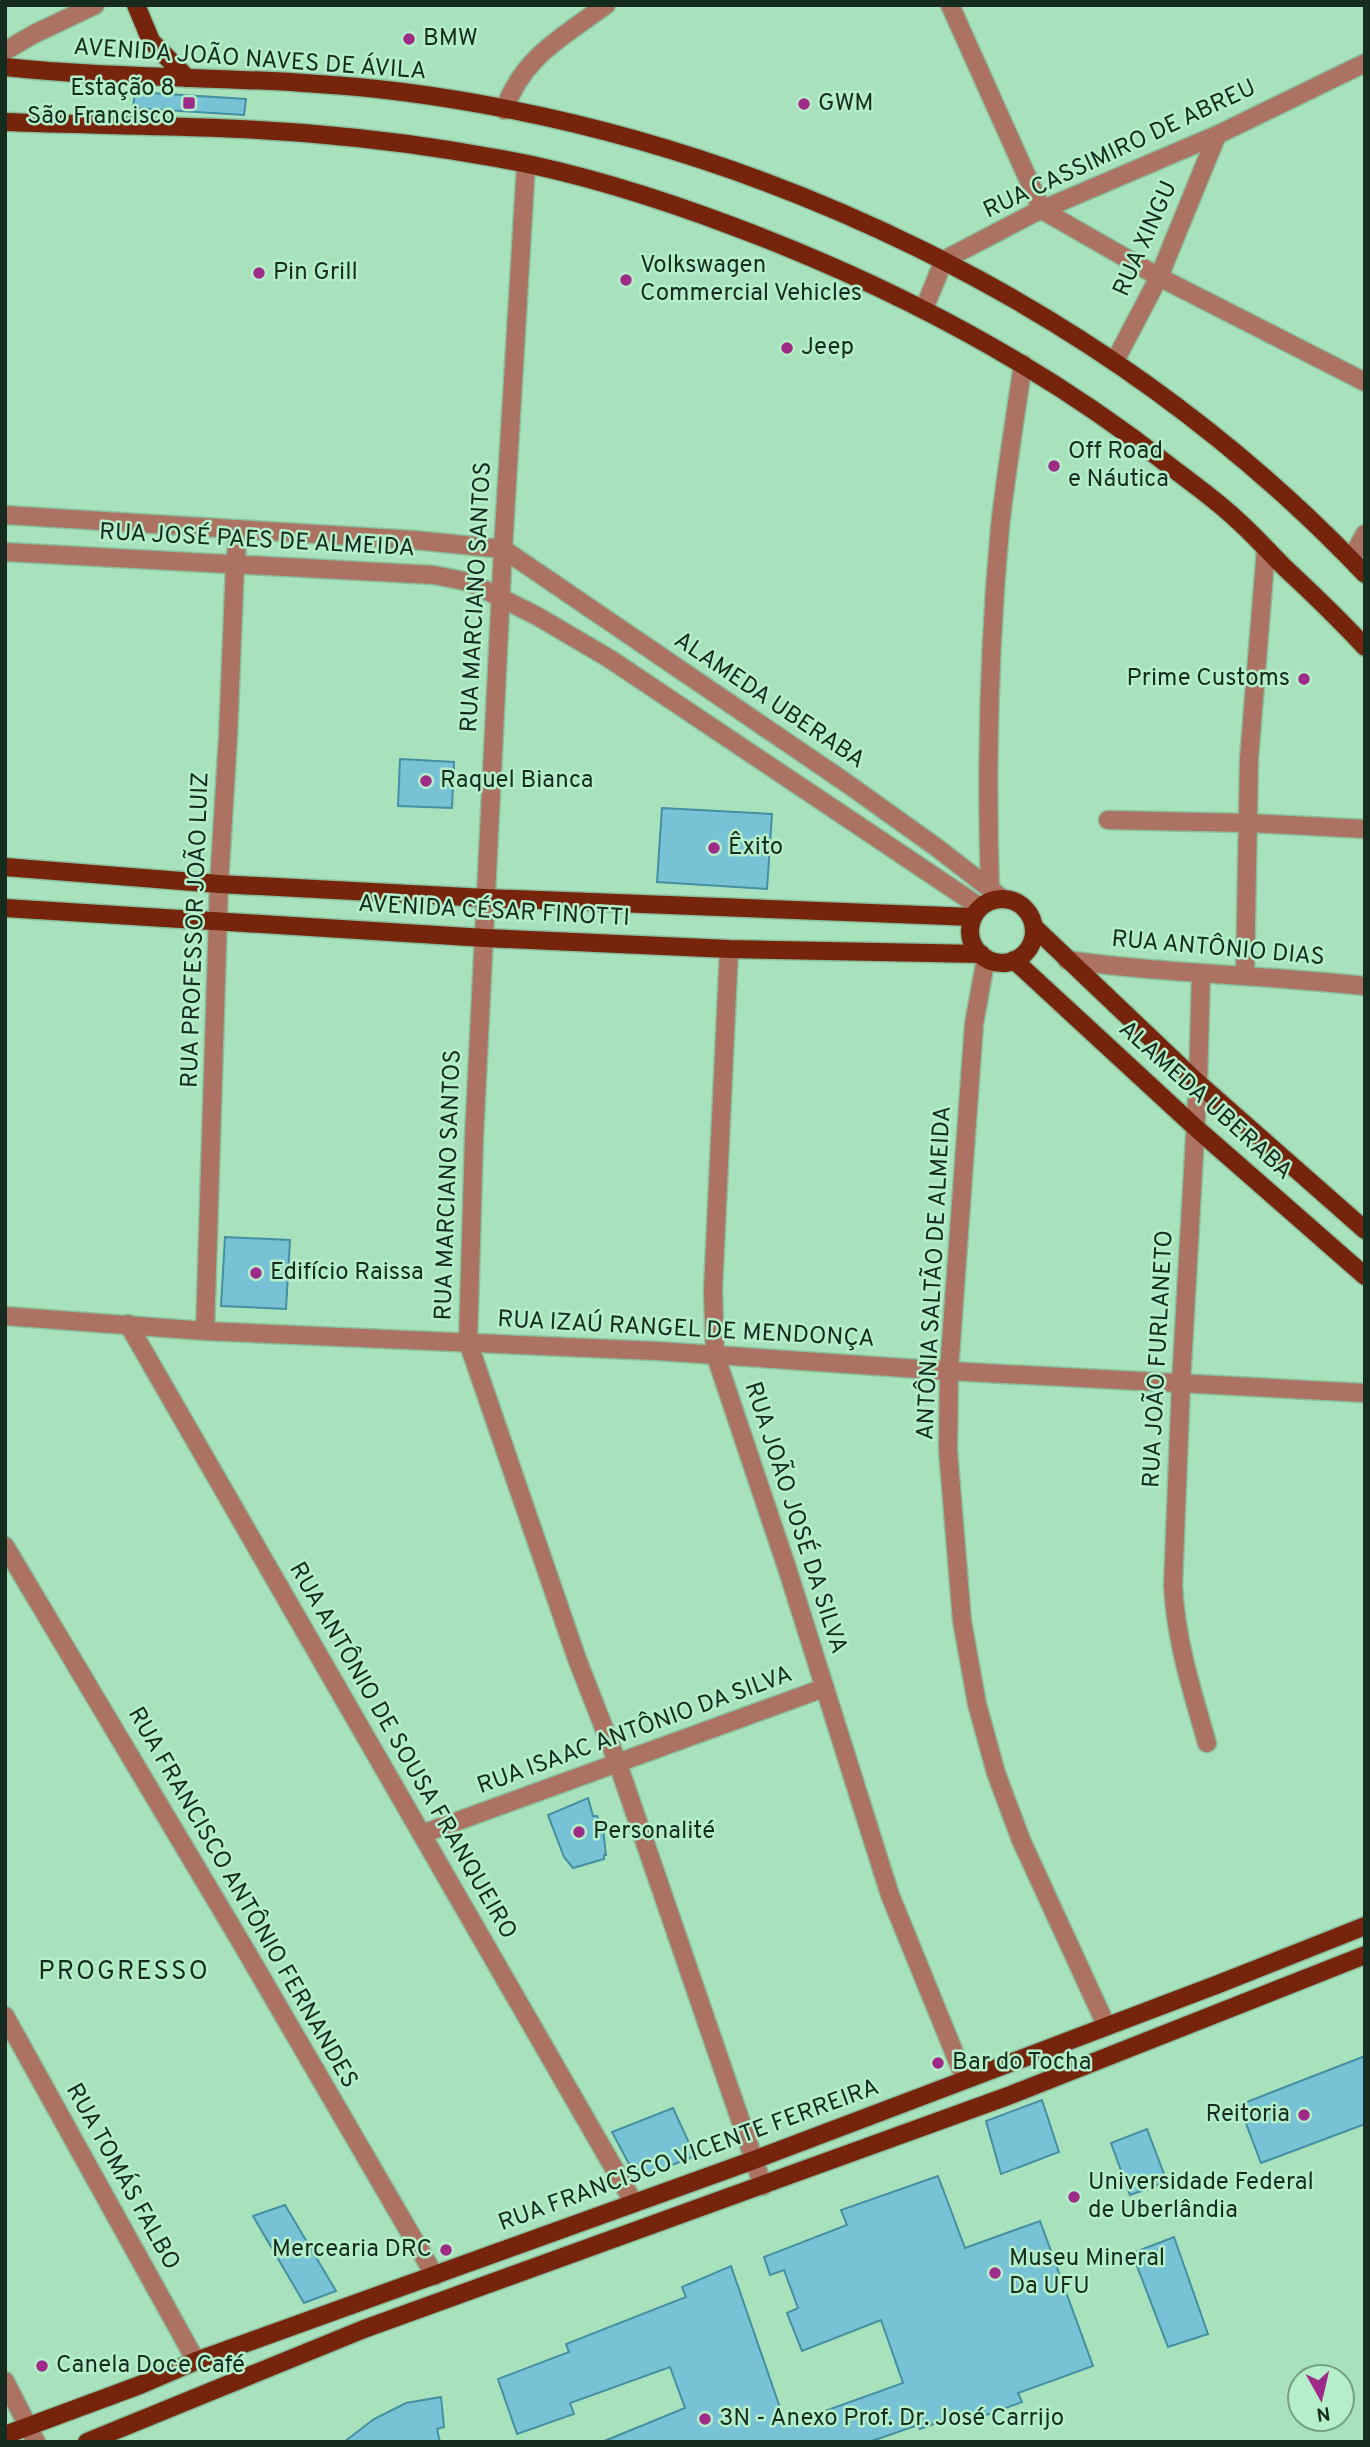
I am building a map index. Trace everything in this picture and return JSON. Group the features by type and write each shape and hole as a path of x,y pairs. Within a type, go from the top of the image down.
{"main road":[{"path":"136,5 151,41 187,78"},
{"name":"AVENIDA JOÃO NAVES DE ÁVILA","path":"5,67 125,77 322,85 400,92 562,121 621,135 735,171 873,226 944,260 1115,360 1267,478 1365,574"},
{"path":"5,122 315,134 386,141 526,163 679,206 802,252 924,309 1023,364 1133,437 1235,518 1365,647"},
{"name":"AVENIDA CÉSAR FINOTTI","path":"5,867 219,884 486,898 977,912"},
{"path":"996,894 977,912 970,926 971,937 984,956 995,962 1014,960 1032,943 1034,927"},
{"name":"ALAMEDA UBERABA","path":"996,894 1024,907 1034,927 1067,960 1198,1083 1365,1230"},
{"name":"AVENIDA CÉSAR FINOTTI","path":"5,908 485,938 729,949 984,956"},
{"name":"ALAMEDA UBERABA","path":"1014,960 1196,1128 1365,1276"},
{"name":"RUA FRANCISCO VICENTE FERREIRA","path":"5,2435 32,2434 197,2361 754,2160 1365,1926"},
{"path":"87,2442 364,2329 1008,2096 1360,1957 1344,1934"}],"street":[{"path":"5,51 95,5"},
{"path":"504,110 512,89 531,62 606,5"},
{"path":"950,5 1042,210 1159,277 1365,382"},
{"name":"RUA CASSIMIRO DE ABREU","path":"944,260 1042,210 1217,135 1365,63"},
{"name":"RUA XINGU","path":"1115,360 1159,277 1217,135"},
{"name":"RUA MARCIANO SANTOS","path":"526,163 503,549 474,1138 468,1342 577,1659 618,1764 763,2186"},
{"path":"924,309 944,260"},
{"path":"996,894 987,807 991,671 1000,526 1023,364"},
{"name":"RUA JOSÉ PAES DE ALMEIDA","path":"5,515 414,540 503,549"},
{"name":"RUA PROFESSOR JOÃO LUIZ","path":"205,1331 219,884 239,530"},
{"path":"1351,559 1365,534"},
{"name":"ALAMEDA UBERABA","path":"503,549 845,782 996,894"},
{"path":"1245,975 1249,759 1266,549"},
{"name":"RUA JOSÉ PAES DE ALMEIDA","path":"5,552 434,575 469,582 501,598"},
{"path":"501,598 610,659 977,912"},
{"path":"1108,820 1365,829"},
{"name":"RUA JOÃO JOSÉ DA SILVA","path":"729,949 713,1290 715,1354 787,1568 890,1895 964,2079"},
{"name":"ANTÔNIA SALTÃO DE ALMEIDA","path":"984,956 974,1024 949,1371 948,1450 961,1607 977,1704 996,1773 1021,1840 1106,2025"},
{"name":"RUA ANTÔNIO DIAS","path":"1067,960 1136,970 1245,975 1365,986"},
{"name":"RUA JOÃO FURLANETO","path":"1201,974 1196,1128 1173,1556 1175,1619 1183,1659 1207,1743"},
{"name":"RUA IZAÚ RANGEL DE MENDONÇA","path":"5,1316 205,1331 715,1354 949,1371 1365,1393"},
{"name":"RUA ANTÔNIO DE SOUSA FRANQUEIRO","path":"128,1324 634,2203"},
{"name":"RUA FRANCISCO ANTÔNIO FERNANDES","path":"5,1546 242,1944 435,2276"},
{"name":"RUA ISAAC ANTÔNIO DA SILVA","path":"422,1834 824,1688"},
{"name":"RUA TOMÁS FALBO","path":"5,2016 197,2361"},
{"path":"5,2381 32,2434"}],"building":[{"name":"Estação 8 São Francisco","path":"135,92 246,99 244,115 133,108"},
{"name":"Raquel Bianca","path":"400,759 454,762 452,808 398,806"},
{"name":"Êxito","path":"662,808 772,814 767,889 657,882"},
{"name":"Edifício Raissa","path":"225,1237 290,1240 286,1309 221,1306"},
{"name":"Personalité","path":"588,1798 593,1816 597,1816 603,1829 606,1855 604,1859 573,1868 564,1857 548,1815"},
{"name":"Reitoria","path":"1365,2056 1365,2124 1261,2163 1239,2105"},
{"path":"1042,2100 1059,2152 1001,2174 986,2121"},
{"path":"673,2108 695,2156 637,2179 612,2132"},
{"path":"1147,2129 1167,2182 1130,2195 1111,2143"},
{"path":"938,2176 965,2248 1040,2221 1093,2366 1018,2393 1022,2402 970,2421 967,2412 920,2429 918,2425 869,2442 602,2442 685,2408 670,2367 570,2403 574,2414 517,2434 498,2379 569,2352 566,2344 686,2297 682,2287 731,2266 786,2425 903,2383 881,2320 802,2351 787,2313 798,2308 784,2270 770,2275 764,2257 847,2225 841,2210"},
{"path":"285,2205 336,2291 304,2303 253,2216"},
{"path":"1174,2237 1208,2334 1168,2347 1132,2253"},
{"path":"441,2397 444,2427 437,2429 440,2442 344,2442 374,2419 406,2403"}],"place":[{"name":"BMW","path":"409,39"},
{"name":"Estação 8 São Francisco","path":"189,103"},
{"name":"GWM","path":"804,104"},
{"name":"Pin Grill","path":"259,273"},
{"name":"Volkswagen Commercial Vehicles","path":"626,280"},
{"name":"Jeep","path":"787,348"},
{"name":"Off Road e Náutica","path":"1054,466"},
{"name":"Prime Customs","path":"1304,679"},
{"name":"Raquel Bianca","path":"426,781"},
{"name":"Êxito","path":"714,848"},
{"name":"Edifício Raissa","path":"256,1273"},
{"name":"Personalité","path":"579,1832"},
{"name":"Bar do Tocha","path":"938,2063"},
{"name":"Reitoria","path":"1304,2115"},
{"name":"Universidade Federal de Uberlândia","path":"1074,2197"},
{"name":"Mercearia DRC","path":"446,2250"},
{"name":"Museu Mineral Da UFU","path":"995,2273"},
{"name":"Canela Doce Café","path":"42,2366"},
{"name":"3N - Anexo Prof. Dr. José Carrijo","path":"705,2419"}],"district":[{"name":"PROGRESSO","path":"124,1972"}]}
